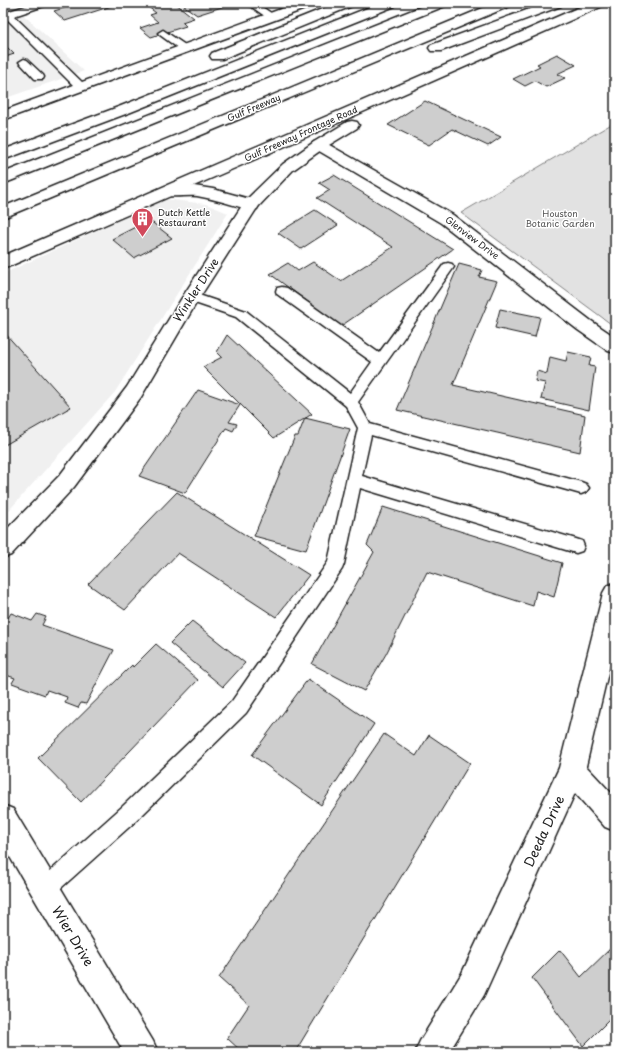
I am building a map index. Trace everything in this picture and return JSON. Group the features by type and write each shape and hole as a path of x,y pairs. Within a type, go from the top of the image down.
{"main road":[{"path":"3,116 309,3"},
{"path":"202,62 348,3"},
{"path":"3,155 126,109 391,3"},
{"path":"3,179 441,3"},
{"name":"Gulf Freeway","path":"3,213 506,3"},
{"path":"426,52 556,3"},
{"name":"Gulf Freeway Frontage Road","path":"3,263 599,3"},
{"path":"133,159 211,139 404,60"},
{"name":"Winkler Drive","path":"3,548 67,481 134,392 191,296 252,205 288,167 319,145 430,77"},
{"path":"126,109 168,78"},
{"name":"Glenview Drive","path":"319,145 447,219 584,325 615,346"},
{"path":"168,192 200,192 252,205"},
{"name":"Deeda Drive","path":"431,1052 473,984 572,770 615,593"},
{"path":"572,770 615,817"},
{"name":"Wier Drive","path":"3,819 142,1052"}],"lane":[{"path":"44,3 5,16 81,87"},
{"path":"250,3 272,17"},
{"path":"163,33 185,49"},
{"path":"24,62 38,76"},
{"path":"351,402 448,267"},
{"path":"282,291 381,361"},
{"path":"44,889 130,813 239,707 336,564 365,428 351,402 241,314 191,296"},
{"path":"365,428 581,488"},
{"path":"354,480 576,546"}],"shaded area":[{"path":"14,6 84,71 3,99 3,10"},
{"path":"165,199 206,204 228,213 115,392 3,517 3,274"}],"green space":[{"name":"Houston Botanic Garden","path":"615,122 615,327 461,213"}],"building":[{"path":"81,3 121,3 65,21 54,11"},
{"path":"143,3 175,3 194,18 182,22 186,26 151,37 140,28 158,22 150,15 156,13"},
{"path":"180,3 221,3 225,6 197,15"},
{"path":"3,43 14,54 3,58"},
{"path":"557,54 576,65 557,74 565,78 546,87 535,81 525,86 513,79 540,66 537,64"},
{"path":"425,101 501,137 488,146 452,129 429,145 388,125"},
{"path":"334,175 453,249 341,326 270,274 288,263 298,271 313,262 341,281 393,247 317,198 330,190 319,183"},
{"path":"315,210 338,225 301,249 278,233"},
{"name":"Dutch Kettle Restaurant","path":"149,220 172,238 134,258 112,239"},
{"path":"459,264 482,270 479,277 497,281 453,385 585,415 580,452 397,410"},
{"path":"500,309 540,317 535,337 495,328"},
{"path":"3,331 71,407 3,446"},
{"path":"227,335 312,414 274,438 203,367 222,357 217,352"},
{"path":"568,352 591,357 589,366 595,367 589,410 541,399 545,383 535,381 537,371 547,374 550,357 566,361"},
{"path":"198,390 240,405 229,422 237,424 233,431 226,428 185,493 139,476"},
{"path":"305,418 350,429 306,550 254,536 295,436 298,436"},
{"path":"177,492 309,575 276,617 178,553 125,610 88,584"},
{"path":"383,507 562,563 554,597 536,591 533,606 427,572 386,654 364,691 312,664 374,552 367,545"},
{"path":"11,613 32,621 37,614 46,617 42,625 114,650 86,704 81,703 78,708 65,703 67,697 47,690 45,695 12,683 15,678 3,674 3,626"},
{"path":"192,621 245,663 223,687 170,643"},
{"path":"156,644 198,680 81,802 38,758 132,665 133,667"},
{"path":"308,679 374,724 321,805 252,755"},
{"path":"384,734 416,756 429,735 470,763 295,1052 242,1052 227,1038 249,1005 219,978"},
{"path":"613,946 615,949 615,1014 583,1046 532,978 560,950 581,977"}],"place":[{"name":"Dutch Kettle Restaurant","path":"142,238"}]}
